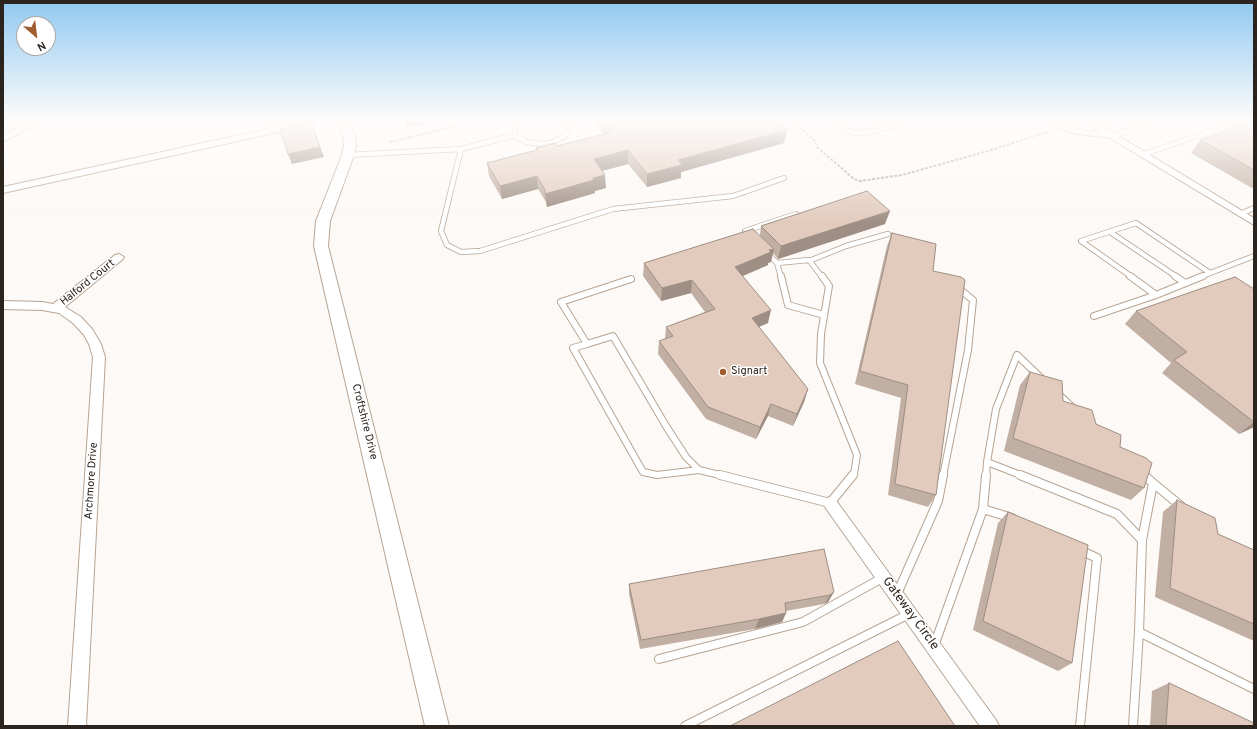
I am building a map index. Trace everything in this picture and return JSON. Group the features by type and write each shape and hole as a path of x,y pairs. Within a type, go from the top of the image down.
{"street":[{"path":"3,190 161,155"},
{"name":"Croftshire Drive","path":"348,155 323,221 321,246 437,726"},
{"path":"1146,155 1254,222"},
{"name":"Halford Court","path":"56,308 119,257"},
{"name":"Archmore Drive","path":"3,305 42,306 56,308 76,320 88,332 95,344 99,357 77,726"},
{"name":"Gateway Circle","path":"830,503 990,726"}],"lane":[{"path":"460,155 441,231 447,244 461,252 480,251 613,209 733,196 784,178"},
{"path":"1240,214 1254,208"},
{"path":"756,242 745,231 796,214"},
{"path":"1156,295 1081,241 1136,223 1210,273"},
{"path":"1110,232 1185,283"},
{"path":"777,263 809,261 846,246 888,234"},
{"path":"761,247 777,263 788,305 824,315"},
{"path":"1094,316 1156,295 1254,256"},
{"path":"699,470 686,457 666,426 613,336 573,348 643,472 657,474 699,470 830,503 854,474 857,455 820,363 820,334 829,286 809,261"},
{"path":"587,344 561,302 631,279"},
{"path":"896,595 938,501 968,350 973,300 950,281"},
{"path":"933,647 983,509 987,462 996,409 1017,355 1045,382"},
{"path":"1051,387 1080,414"},
{"path":"987,462 1116,514 1142,540"},
{"path":"1137,468 1154,484 1189,512"},
{"path":"1134,726 1142,540 1153,483 1154,484"},
{"path":"983,509 1006,515 1020,522"},
{"path":"1069,545 1097,558 1080,726"},
{"path":"659,659 803,622 884,577"},
{"path":"685,726 909,614"},
{"path":"1139,632 1254,689"}],"path":[{"path":"826,155 854,179 860,181 902,175 974,155"}],"building":[{"path":"518,155 609,155 594,159 605,175 593,178 594,180 545,194 545,190 537,176 500,186 487,163"},
{"path":"632,155 696,155 678,160 682,165 647,174"},
{"path":"1227,155 1254,155 1254,170"},
{"path":"867,191 890,211 781,246 761,226"},
{"path":"753,229 774,249 769,250 771,252 735,267 771,310 752,318 808,389 797,414 771,404 760,427 708,407 659,341 673,336 666,327 715,309 692,280 662,288 644,263"},
{"path":"892,233 936,244 933,271 961,277 965,280 936,495 895,484 908,385 860,371"},
{"path":"1235,277 1254,289 1254,422 1174,360 1187,352 1136,311"},
{"path":"1030,372 1062,381 1063,401 1092,410 1096,424 1121,435 1120,447 1146,458 1152,463 1144,488 1013,438"},
{"path":"1177,500 1215,518 1218,534 1254,550 1254,624 1170,588"},
{"path":"1008,512 1088,545 1072,663 983,621"},
{"path":"824,549 834,592 830,595 785,603 786,613 641,640 629,584"},
{"path":"898,641 955,726 730,726"},
{"path":"1169,683 1254,723 1254,726 1166,726"}],"place":[{"name":"Signart","path":"723,372"}]}
